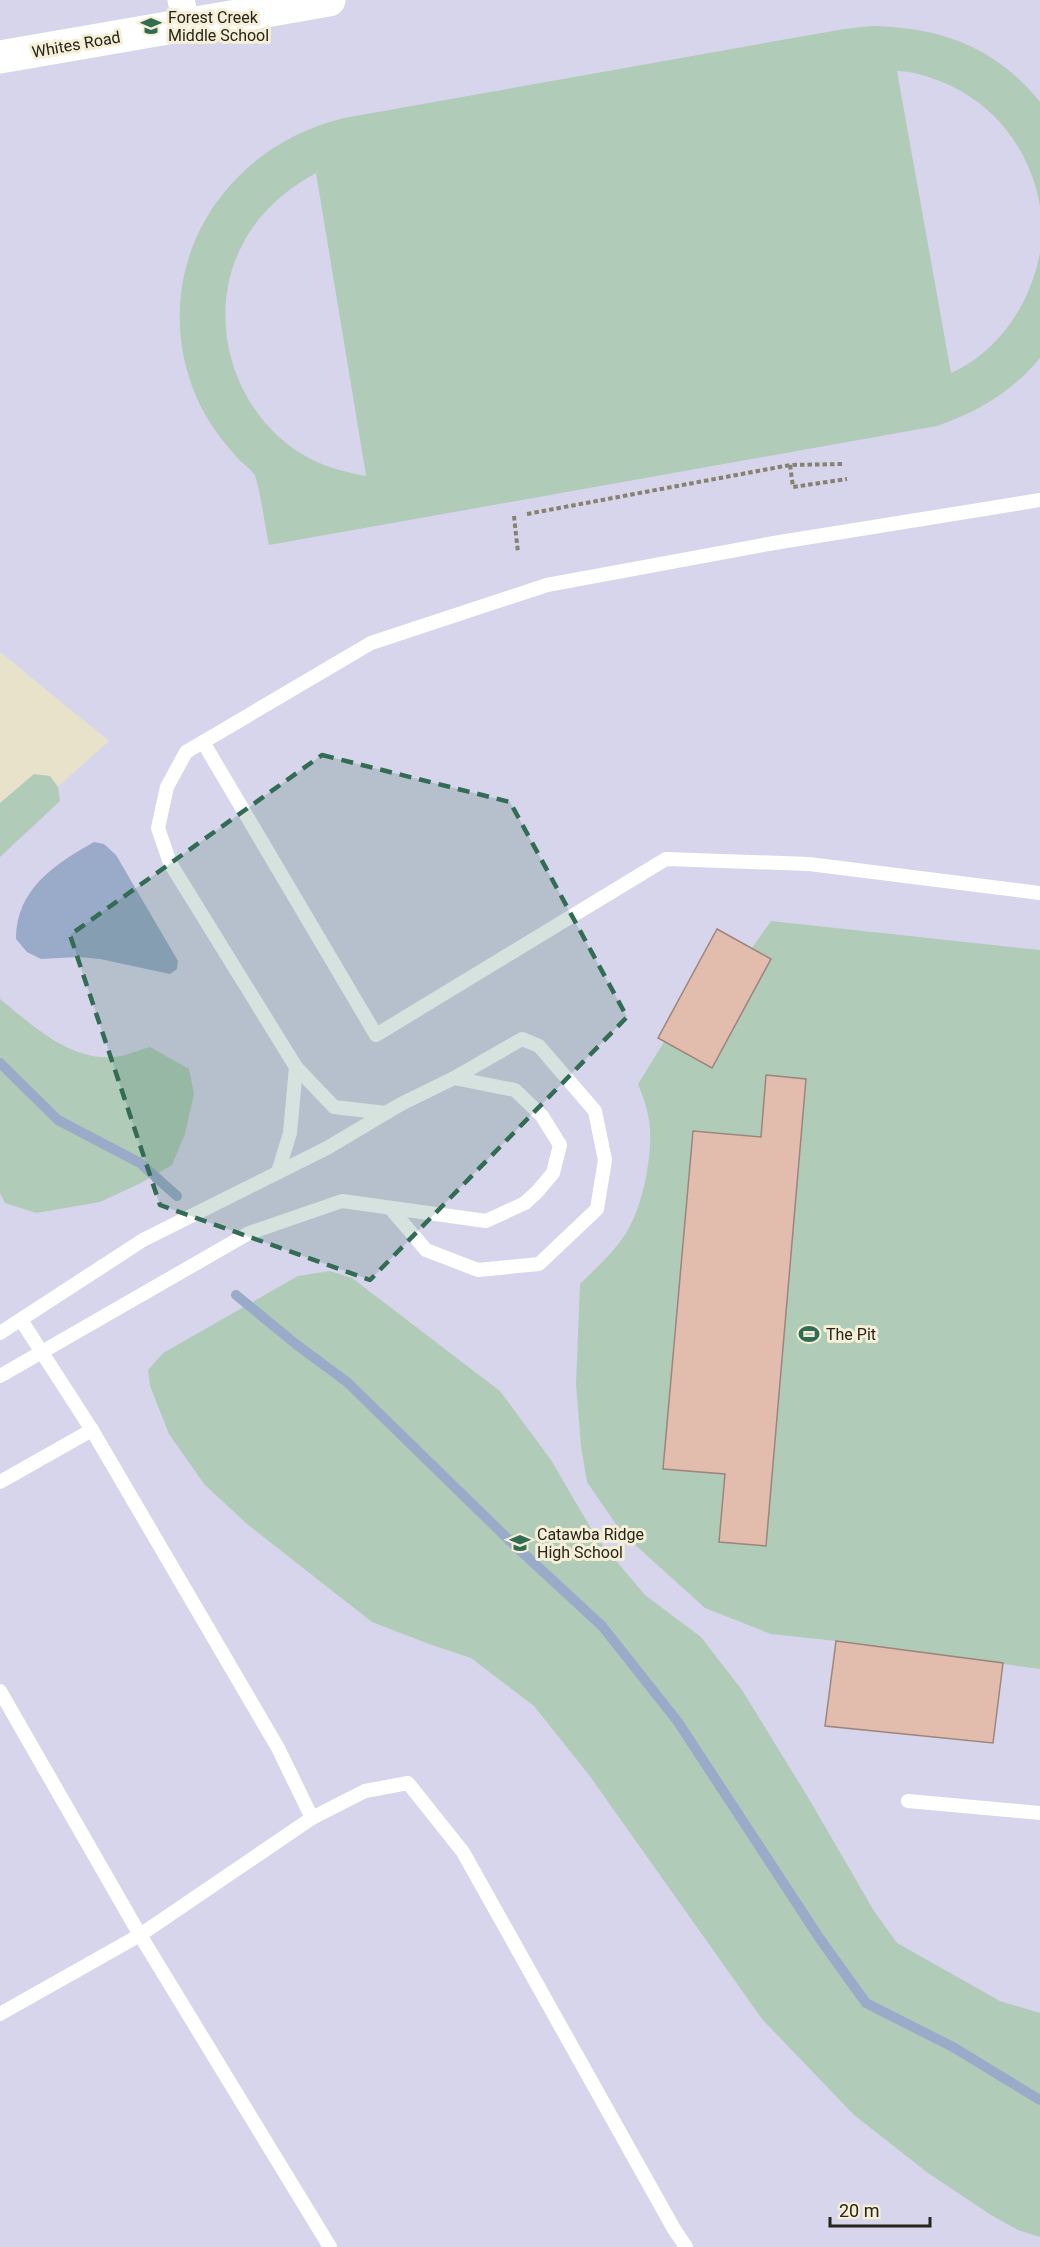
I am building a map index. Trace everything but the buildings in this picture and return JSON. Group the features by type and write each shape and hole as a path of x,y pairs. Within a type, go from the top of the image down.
{"street":[{"name":"Whites Road","path":"0,57 184,12 329,0"}],"lane":[{"path":"386,1113 334,1107 296,1067 170,863 158,828 167,787 186,752 371,643 547,585 774,543 1040,500"},
{"path":"204,741 376,1035 666,859 809,864 1040,893"},
{"path":"0,1333 143,1240 327,1148 522,1039 538,1046 595,1111 605,1160 597,1209 539,1264 478,1270 426,1251 391,1209"},
{"path":"278,1172 290,1134 296,1067"},
{"path":"0,1376 249,1233 342,1201 486,1221 525,1203 553,1173 560,1145 542,1116 515,1090 454,1078"},
{"path":"21,1320 92,1430 278,1748 312,1818"},
{"path":"0,1482 92,1430"},
{"path":"0,1691 140,1935 330,2247"},
{"path":"0,2014 140,1935 312,1818 365,1791 408,1783 463,1852 686,2247"},
{"path":"908,1801 1040,1813"}],"path":[{"path":"527,514 790,465 842,464"},
{"path":"790,465 793,488 848,479"},
{"path":"514,516 518,553"}],"highlighted area":[{"path":"322,755 510,802 627,1017 370,1280 160,1205 70,935"}],"shaded area":[{"name":"Catawba Ridge High School","path":"0,0 1040,0 1040,2247 0,2247 0,839 109,741 0,652"},
{"path":"94,842 104,844 116,855 178,961 177,969 170,974 100,959 78,957 41,959 27,952 16,939 18,921 30,892 52,869"}],"green space":[{"path":"871,26 896,27 943,36 965,44 1005,67 1040,102 1040,206 1035,185 1018,146 991,113 957,89 937,80 897,71 951,373 984,352 1010,324 1029,289 1040,252 1040,358 1018,381 980,407 937,426 269,545 254,474 228,447 205,414 192,386 181,341 181,298 189,256 206,218 231,184 263,155 301,133 344,118","holes":["316,173 366,476 317,462 277,435 257,412 241,386 231,357 226,327 226,296 233,266 246,238 276,201"]},
{"path":"34,774 50,776 58,787 60,801 0,857 0,803"},
{"name":"The Pit","path":"771,921 1040,950 1040,1669 771,1634 705,1608 622,1533 587,1482 581,1446 576,1384 580,1284 619,1244 629,1228 639,1203 647,1173 650,1128 644,1099 638,1084 664,1042 717,929 752,948"},
{"path":"0,999 52,1039 82,1053 98,1057 114,1057 150,1047 189,1069 194,1094 185,1134 172,1165 139,1184 100,1202 36,1213 5,1203 0,1193"},
{"path":"330,1271 352,1278 500,1391 551,1460 596,1537 645,1595 701,1637 742,1690 874,1911 897,1943 1000,2001 1040,2013 1040,2237 1018,2230 991,2215 928,2173 854,2115 762,2019 589,1775 534,1706 471,1658 372,1622 247,1524 204,1484 169,1434 150,1386 148,1370 163,1353 298,1276"}],"waterway":[{"path":"0,1063 58,1120 140,1163 177,1196"},
{"path":"236,1295 347,1382 509,1540 602,1626 678,1722 820,1939 866,2003 953,2047 1040,2100"}],"place":[{"name":"Forest Creek Middle School","path":"151,26"},
{"name":"The Pit","path":"809,1334"},
{"name":"Catawba Ridge High School","path":"520,1543"}]}
